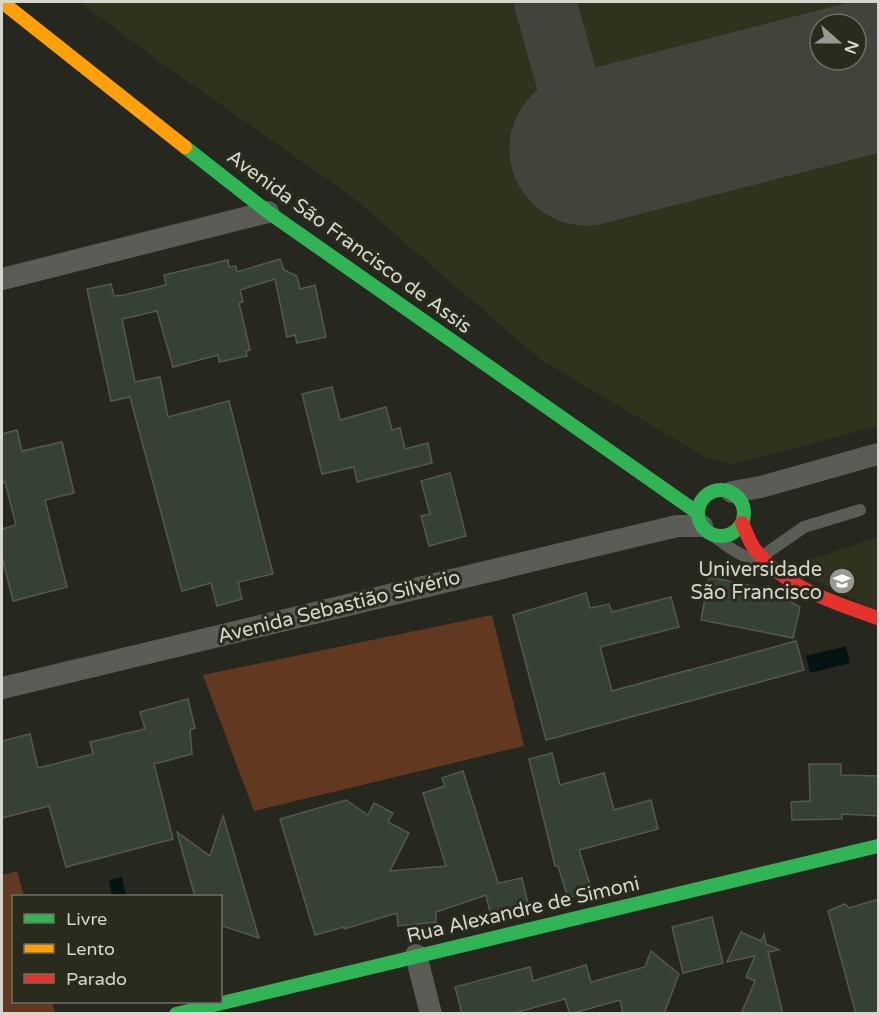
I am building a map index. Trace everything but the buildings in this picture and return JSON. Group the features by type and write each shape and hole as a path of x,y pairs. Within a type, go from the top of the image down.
{"street":[{"name":"Avenida São Francisco de Assis","path":"6,11 268,212 699,515"},
{"path":"2,279 268,212"},
{"path":"761,487 735,532 723,536 699,515 708,493 720,489 732,492 761,487 879,454"},
{"path":"732,492 741,500 743,517 754,547 763,556 799,585 837,605 879,618"},
{"name":"Avenida Sebastião Silvério","path":"2,688 677,526 684,518 699,515"},
{"name":"Rua Alexandre de Simoni","path":"222,1003 879,846"},
{"path":"416,955 430,1014"},
{"name":"Rua Alexandre de Simoni","path":"176,1014 221,1003"}],"lane":[{"path":"699,515 750,559 763,556 804,527 860,510"}],"shaded area":[{"path":"80,2 878,2 878,426 733,464 707,458 541,360 351,196 160,62"},
{"name":"Universidade São Francisco","path":"878,537 878,612 802,574 809,560"},
{"path":"492,615 524,746 254,811 203,675"},
{"path":"846,646 850,663 810,673 806,656"},
{"path":"17,871 24,895 12,895 12,1003 52,1003 55,1013 2,1013 2,875"},
{"path":"122,877 126,895 112,895 109,880"}],"taxiway":[{"path":"545,2 586,149"}],"runway":[{"path":"586,149 878,74"}],"traffic: fast":[{"path":"185,147 268,212 698,513"},
{"path":"721,490 737,497 744,513 737,529 721,536 705,529 698,513 705,497 721,490"},
{"path":"222,1003 878,846"},
{"path":"176,1014 222,1003"}],"traffic: slow":[{"path":"2,2 185,147"}],"traffic: jam":[{"path":"742,523 754,548 779,573 827,600 878,618"}],"place":[{"name":"Universidade São Francisco","path":"842,581"}]}
